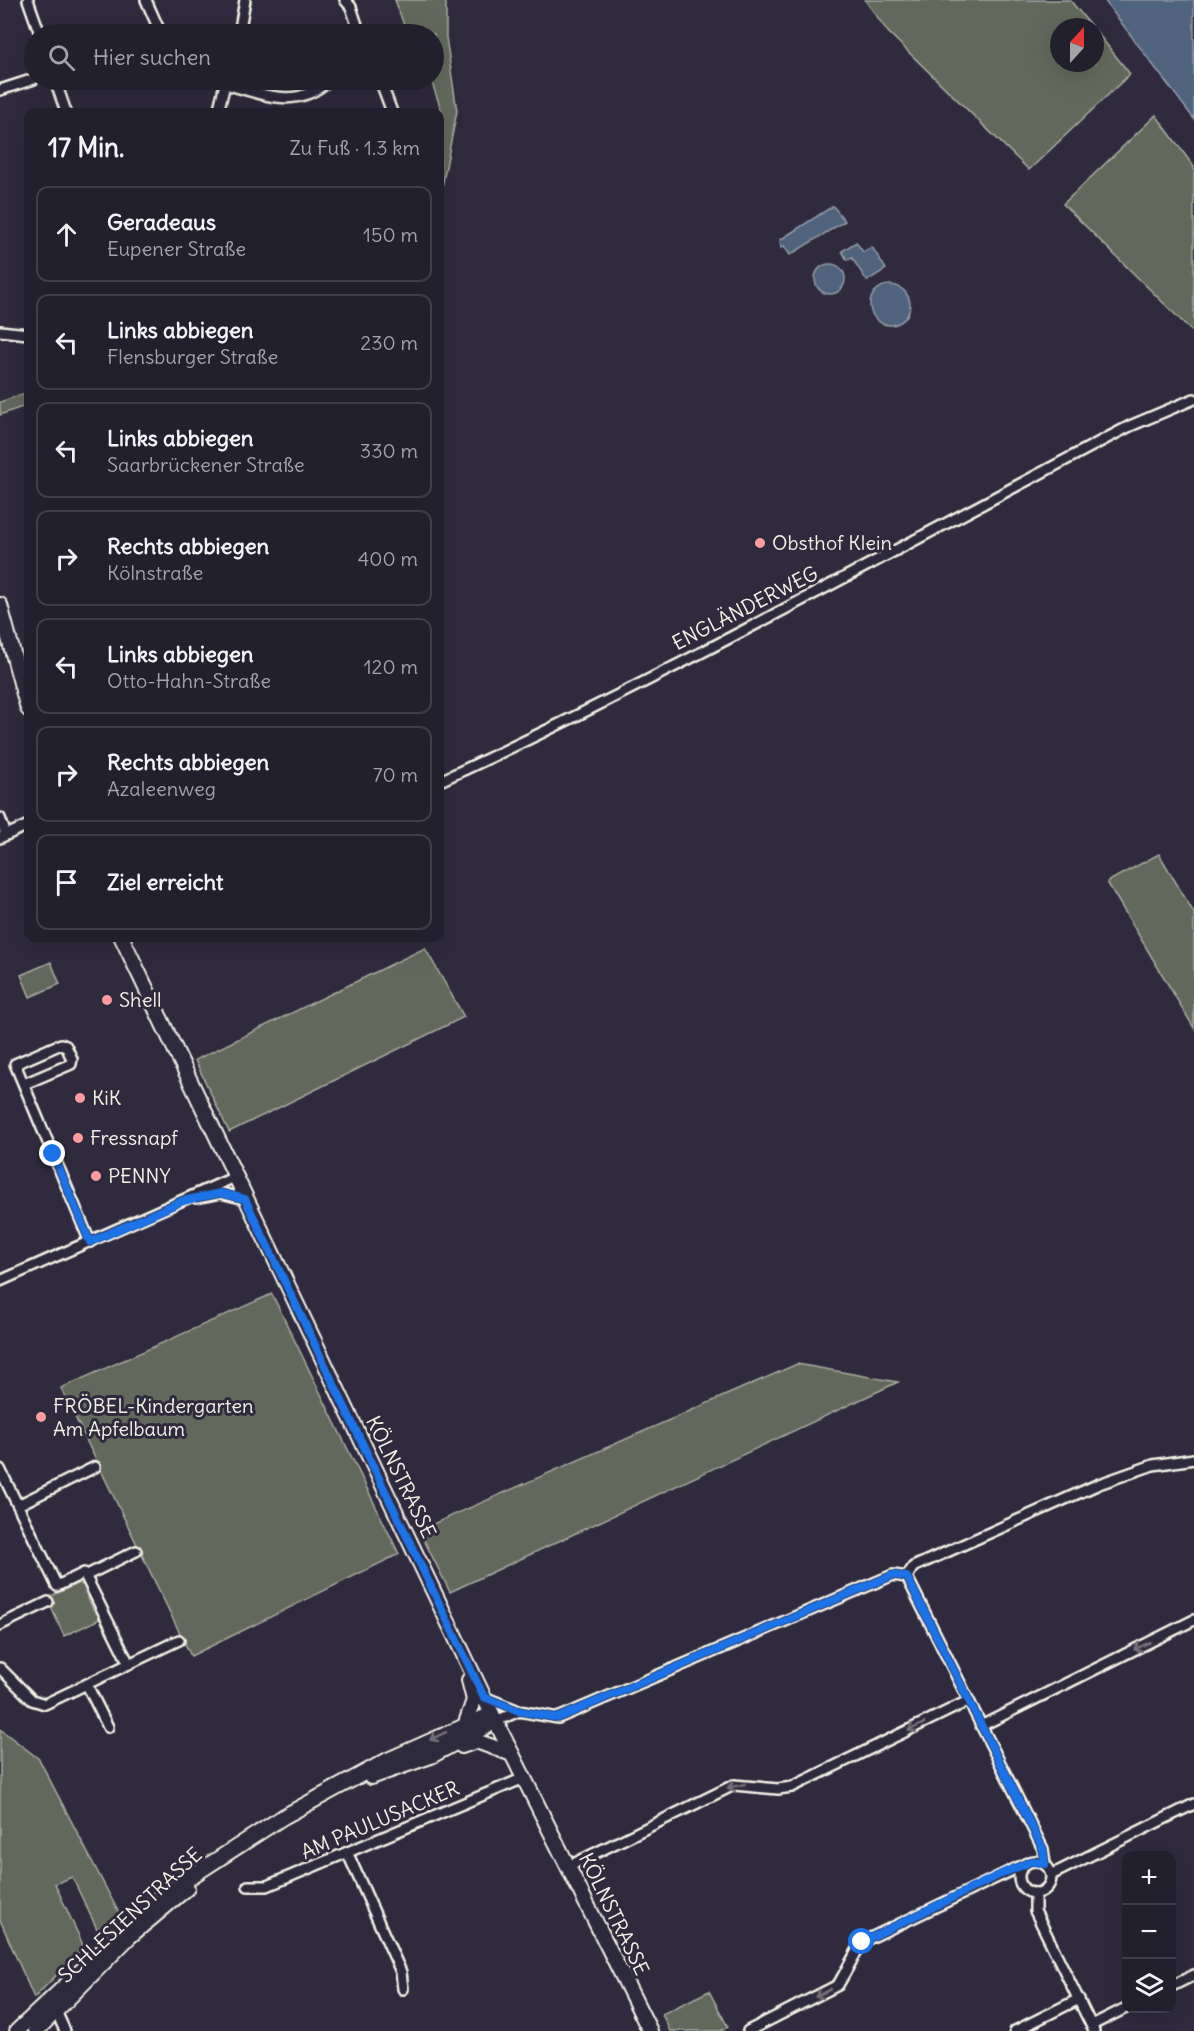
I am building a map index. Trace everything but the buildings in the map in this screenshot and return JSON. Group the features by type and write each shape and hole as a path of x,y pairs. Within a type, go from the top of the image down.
{"main road":[{"path":"1,608 24,695"},
{"name":"KÖLNSTRASSE","path":"124,942 494,1718 650,2031"},
{"path":"463,1651 474,1700 466,1723"},
{"name":"SCHLESIENSTRASSE","path":"36,2031 55,2004 161,1896 283,1817 388,1760 466,1723 494,1718"},
{"name":"SCHLESIENSTRASSE","path":"343,1786 431,1756 494,1718"},
{"path":"431,1756 476,1741 512,1754"},
{"name":"SCHLESIENSTRASSE","path":"17,2031 55,2004"}],"street":[{"path":"28,0 36,24"},
{"path":"146,0 157,24"},
{"path":"241,24 245,0"},
{"path":"345,0 351,7 357,24"},
{"path":"0,90 24,82"},
{"path":"58,90 65,108"},
{"path":"219,108 224,90"},
{"path":"254,90 288,100 317,90"},
{"path":"384,90 390,108"},
{"path":"0,332 24,334"},
{"name":"ENGLÄNDERWEG","path":"444,779 519,744 698,653 1130,426 1194,399"},
{"path":"0,818 3,836 24,827"},
{"path":"24,1084 71,1064 72,1059 66,1046 61,1044 15,1064 90,1242"},
{"path":"0,1281 235,1177"},
{"path":"182,1201 221,1193 245,1199"},
{"path":"907,1577 913,1567 1099,1484 1153,1464 1194,1459"},
{"path":"18,1505 95,1467"},
{"path":"0,1469 57,1586 84,1573 129,1664"},
{"path":"85,1576 136,1551"},
{"path":"484,1697 519,1711 558,1718 893,1575 907,1577"},
{"path":"907,1577 1043,1849 1045,1864 1052,1875"},
{"path":"0,1625 48,1602"},
{"path":"981,1726 1194,1620"},
{"path":"0,1668 32,1700 41,1704 50,1703 179,1640"},
{"path":"87,1685 108,1727"},
{"path":"569,1866 734,1785 778,1789 792,1787 968,1701"},
{"path":"494,1718 519,1711"},
{"name":"AM PAULUSACKER","path":"248,1886 267,1886 348,1854 524,1778"},
{"path":"1025,1864 1019,1878 1027,1891 1035,1893 1043,1891 1049,1885 1052,1875 1194,1804"},
{"path":"348,1854 401,1972 403,1989"},
{"path":"748,2031 838,1985 862,1942 1025,1864 1039,1861 1045,1864"},
{"path":"1035,1893 1035,1911 1093,2028 1122,2010"},
{"path":"1176,1984 1194,1975"},
{"path":"1015,2031 1079,1999"},
{"path":"55,2004 65,2031"}],"green space":[{"path":"395,0 446,0 446,37 457,111 444,177 444,108 441,108 434,90 444,90 444,24 404,24"},
{"path":"865,0 1070,0 1085,18 1050,18 1050,72 1104,72 1104,41 1130,74 1029,170 888,32"},
{"path":"1156,115 1194,167 1194,333 1063,204"},
{"path":"24,393 24,406 0,415 0,402"},
{"path":"1159,854 1194,913 1194,1028 1107,882"},
{"path":"425,948 464,1017 229,1132 195,1060"},
{"path":"51,962 60,984 30,997 21,975"},
{"path":"272,1294 399,1554 191,1656 61,1388"},
{"path":"797,1364 898,1382 450,1592 419,1530"},
{"path":"78,1583 86,1586 88,1590 85,1592 93,1609 96,1607 102,1618 64,1636 47,1598"},
{"path":"0,1729 39,1759 119,1913 99,1933 72,1877 55,1884 84,1947 34,1998 0,1920"},
{"path":"334,1780 336,1782 274,1817 214,1855 157,1896 102,1942 100,1940 155,1895 242,1834"},
{"path":"709,1991 728,2027 721,2031 670,2031 662,2014"}],"water":[{"path":"1104,0 1194,0 1194,119"},
{"path":"833,206 845,221 790,255 784,246 781,248 780,240"},
{"path":"856,242 863,252 872,247 886,269 867,281 852,258 847,260 842,251"},
{"path":"830,264 841,268 845,279 841,290 830,294 819,290 815,279 819,268"},
{"path":"890,285 904,291 910,305 904,319 890,325 876,319 870,305 876,291"}],"place":[{"name":"Obsthof Klein","path":"760,543"},
{"name":"Shell","path":"107,1000"},
{"name":"KiK","path":"80,1098"},
{"name":"Fressnapf","path":"78,1138"},
{"name":"PENNY","path":"96,1176"},
{"name":"FRÖBEL-Kindergarten Am Apfelbaum","path":"41,1417"}],"route":[{"path":"53,1154 90,1242 182,1201 221,1193 245,1199 484,1697 519,1711 558,1718 893,1575 907,1577 1043,1849 1045,1864 1032,1861 999,1875 862,1942"}]}
